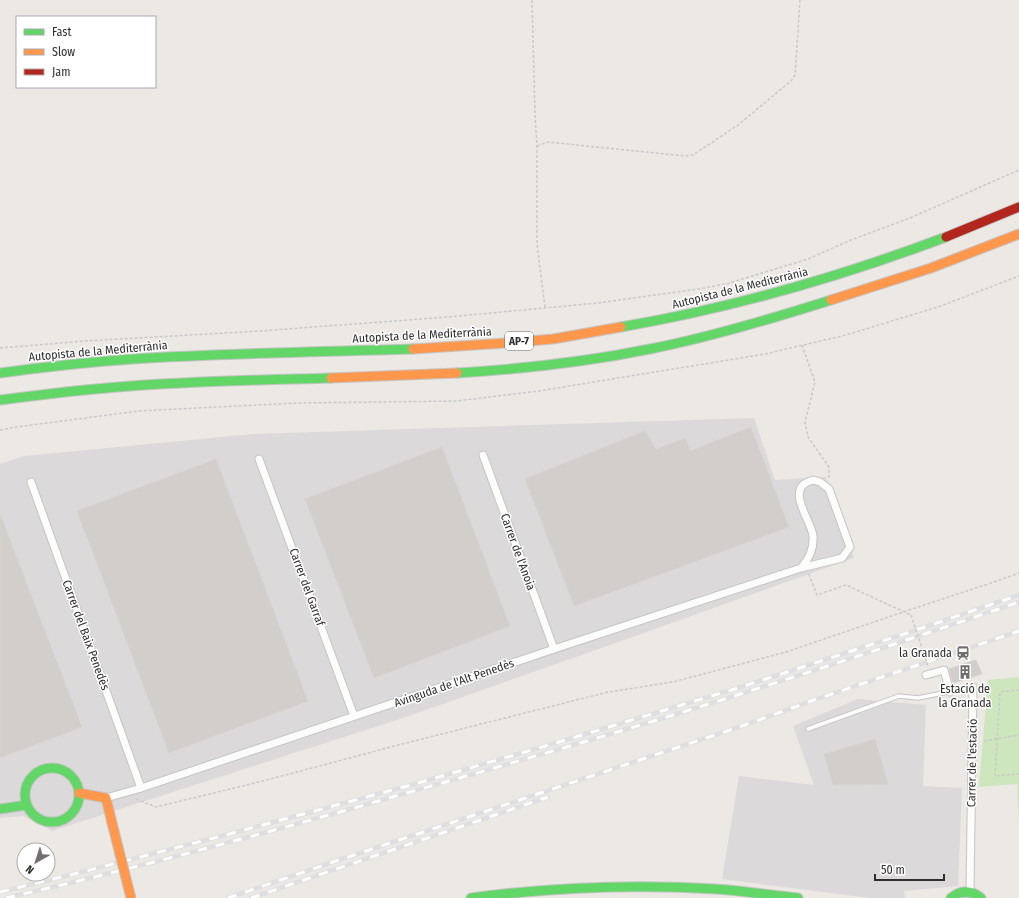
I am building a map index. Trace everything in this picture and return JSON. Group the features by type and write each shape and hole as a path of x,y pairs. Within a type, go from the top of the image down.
{"main road":[{"name":"Autopista de la Mediterrània","path":"0,373 126,360 435,347 556,338 660,320 766,296 886,259 942,239 1019,207"},
{"name":"AP-7","path":"0,400 86,389 151,384 476,372 563,363 606,356 691,340 816,305 900,279 1019,234"},
{"path":"52,768 63,770 71,776 78,788 79,793 77,804 70,815 56,822 46,822 34,815 26,805 24,792 30,778 38,771 52,768"},
{"path":"79,793 106,798 131,898"},
{"path":"0,809 26,805"},
{"path":"471,898 567,888 643,886 718,889 798,898"},
{"path":"951,898 959,892 964,891 975,893 980,898"}],"street":[{"name":"Carrer de l'Anoia","path":"483,455 554,650"},
{"name":"Carrer del Garraf","path":"259,459 354,716"},
{"path":"804,567 812,551 813,536 799,495 803,485 812,480 820,482 829,489"},
{"name":"Carrer del Baix Penedès","path":"31,482 141,788"},
{"name":"Avinguda de l'Alt Penedès","path":"106,798 141,788 804,567 842,558 850,547 829,489"},
{"path":"926,675 944,670 950,692"},
{"name":"Carrer de l'estació","path":"970,891 973,687"}],"lane":[{"name":"Carrer de l'estació","path":"808,729 899,696 918,698 973,687"}],"path":[{"path":"532,0 537,146 537,244 545,308"},
{"path":"537,146 548,142 685,156 693,155 738,125 791,81 795,75 800,0"},
{"path":"0,348 85,341 260,332 448,317 606,302 698,289 726,284 808,259 851,240 910,218 1019,170"},
{"path":"802,345 814,382 805,422 808,436 829,467 829,489"},
{"path":"804,567 817,595 846,585 911,615 928,666"},
{"path":"123,793 156,806 263,781 608,692 673,682 786,652 1019,573"},
{"path":"1019,690 1000,692 995,776 1019,774"},
{"path":"984,741 1019,735"}],"shaded area":[{"path":"754,418 775,480 826,477 854,558 403,718 52,831 23,816 0,818 0,464 24,456 253,434"},
{"path":"858,699 926,705 923,786 962,788 958,886 904,891 905,898 870,898 722,879 739,776 814,785 793,726"}],"green space":[{"path":"1019,677 1019,825 1017,784 979,787 988,680"}],"building":[{"path":"751,427 789,527 574,606 525,479 645,431 656,449 686,438 690,451"},
{"path":"442,447 510,626 374,678 305,499"},
{"path":"216,459 308,701 169,753 77,511"},
{"path":"0,514 82,727 0,758"},
{"name":"Estació de la Granada","path":"976,660 982,674 953,683 949,669"},
{"path":"875,739 888,784 833,785 824,754"}],"railway":[{"path":"0,892 233,833 411,785 549,745 738,688 1019,595"},
{"path":"6,898 104,875 250,837 554,751 789,679 1019,602"},
{"path":"228,898 742,726 814,700 1019,631"},
{"path":"251,898 548,797"}],"traffic: fast":[{"path":"621,327 704,311 785,290 906,252 946,237"},
{"path":"457,373 554,364 602,358 650,349 741,327 831,300"},
{"path":"0,373 83,363 133,359 238,354 413,349"},
{"path":"0,400 103,388 171,383 331,378"},
{"path":"52,768 62,770 71,776 77,785 79,795 77,805 71,814 62,820 52,822 42,820 33,814 27,805 25,795 27,785 33,776 42,770 52,768"},
{"path":"0,809 26,805"},
{"path":"471,898 532,891 624,887 716,889 798,898"},
{"path":"951,898 962,892 970,892 981,898"}],"traffic: slow":[{"path":"831,300 931,268 1019,234"},
{"path":"413,349 553,339 621,327"},
{"path":"331,378 457,373"},
{"path":"79,793 106,798 112,823"},
{"path":"112,823 131,898"}],"traffic: jam":[{"path":"946,237 1019,207"}],"place":[{"name":"la Granada","path":"963,653"},
{"name":"Estació de la Granada","path":"965,672"}]}
